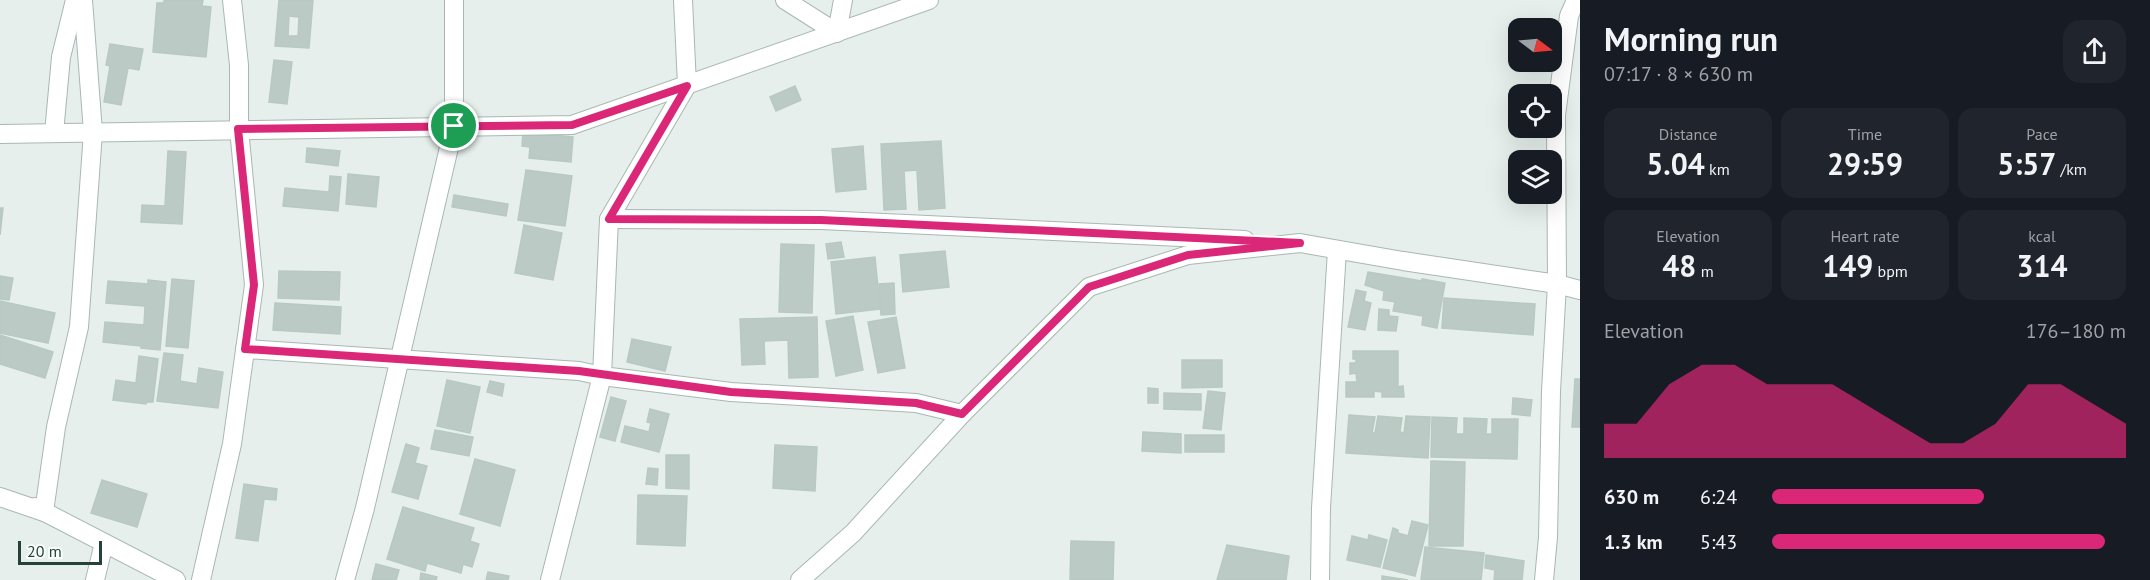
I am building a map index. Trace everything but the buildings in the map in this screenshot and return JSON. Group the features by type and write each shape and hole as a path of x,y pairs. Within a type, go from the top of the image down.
{"street":[{"path":"54,133 61,57 75,0"},
{"path":"44,512 56,427 79,327 93,132 83,0"},
{"path":"201,580 232,444 254,285 238,129 239,65 232,0"},
{"path":"345,580 366,508 454,126 454,0"},
{"path":"550,580 602,376 609,219 687,86 683,0"},
{"path":"785,0 837,33"},
{"path":"837,33 843,0"},
{"path":"0,134 572,125 929,0"},
{"path":"1544,580 1548,537 1551,391 1557,284 1556,115 1569,16 1576,0"},
{"path":"609,219 821,220 1300,243 1557,284 1580,290"},
{"path":"801,580 853,532 962,414 1089,287 1188,255 1300,243"},
{"path":"1320,580 1321,508 1337,250"},
{"path":"245,349 579,371 602,376 731,392 916,403 962,414"},
{"path":"0,492 176,580"},
{"path":"0,497 44,512"},
{"path":"95,580 104,543"}],"route":[{"path":"687,86 609,219 821,220 1300,243 1188,255 1089,287 962,414 916,403 731,392 602,376 579,371 245,349 254,285 238,129 454,126 572,125 687,86"}]}
